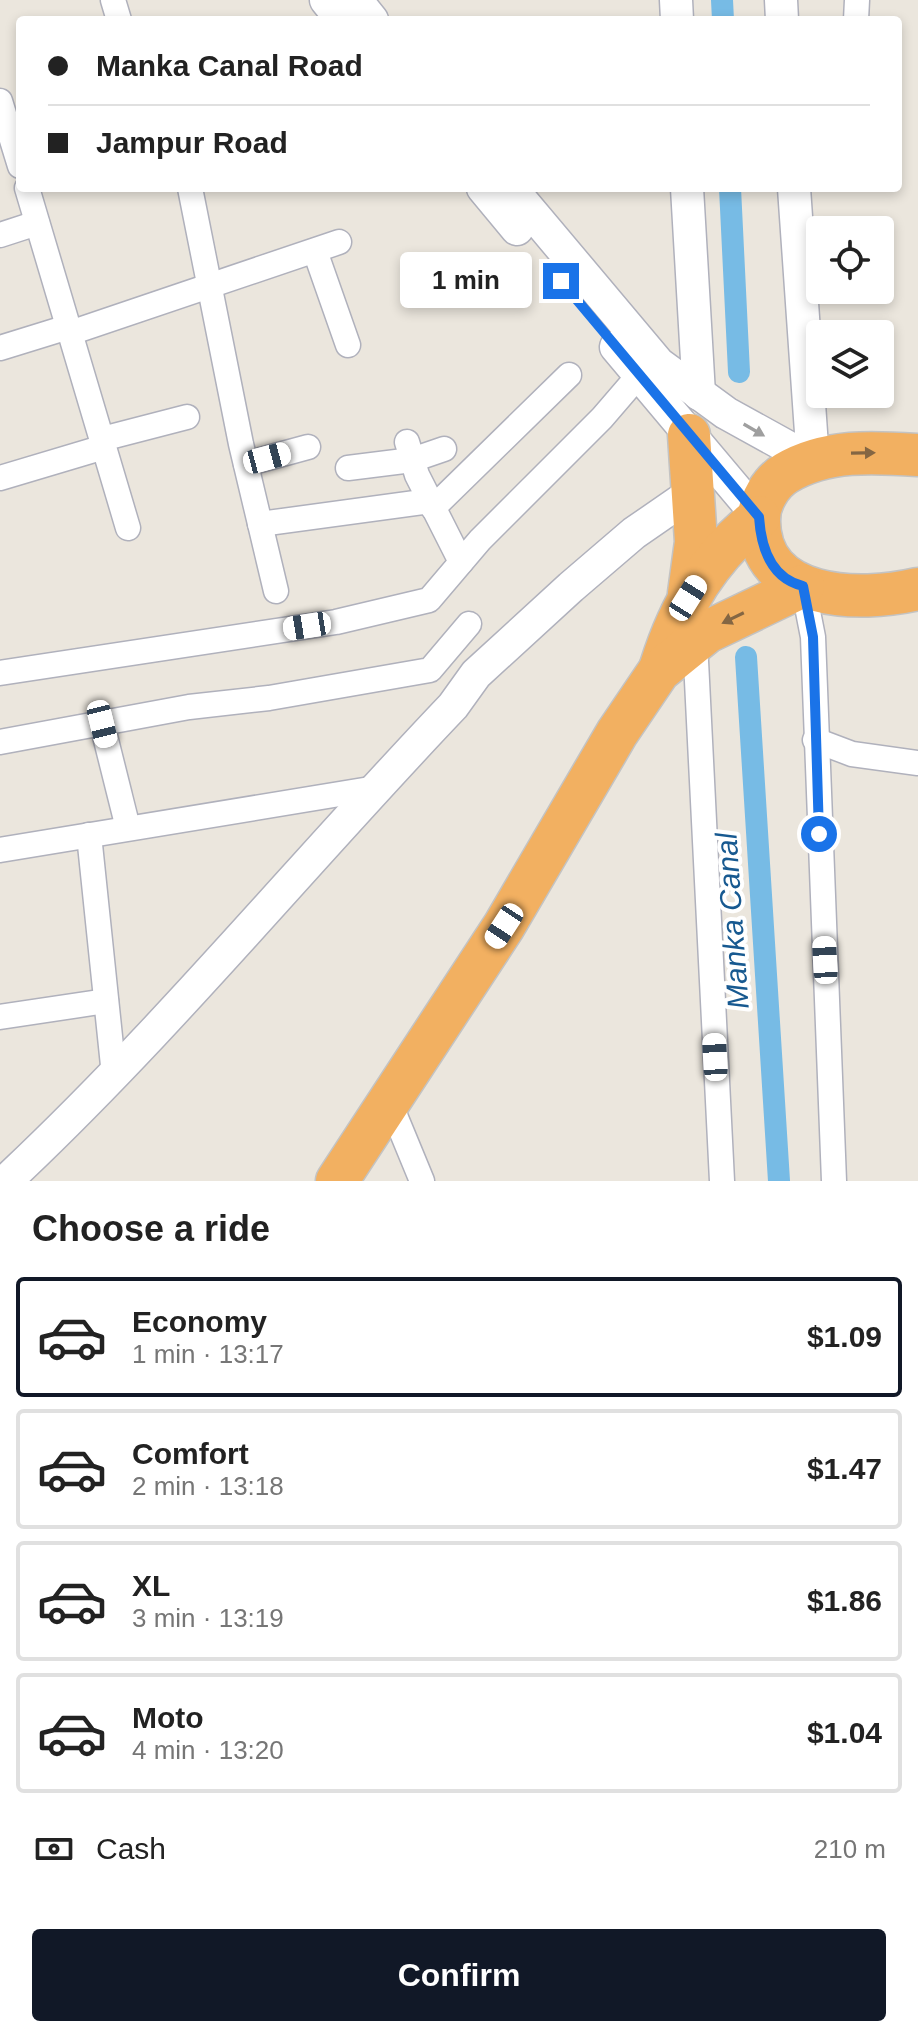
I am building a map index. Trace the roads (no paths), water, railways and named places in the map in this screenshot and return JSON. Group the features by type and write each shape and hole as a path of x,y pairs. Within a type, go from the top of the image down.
{"highway":[{"path":"337,1181 504,926 624,722 659,671 688,598 696,542 689,435"},
{"path":"918,455 848,453 813,461 783,474 768,491 759,517 761,543 770,562 783,576 803,586 853,596 918,589"},
{"path":"688,598 729,541 759,517"},
{"path":"659,671 695,641 734,617 787,597 803,586"}],"street":[{"path":"336,11 356,16"},
{"path":"6,113 16,151"},
{"path":"28,192 128,528"},
{"path":"191,192 246,464 276,591"},
{"path":"486,192 759,517"},
{"path":"514,192 659,364 753,430 813,461"},
{"path":"687,192 699,394"},
{"path":"794,192 813,461"},
{"path":"0,235 37,223"},
{"path":"0,348 210,287 339,242"},
{"path":"315,251 348,345"},
{"path":"260,524 432,505 569,375"},
{"path":"0,673 336,622 429,600 461,562 602,418 639,375"},
{"path":"0,478 187,417"},
{"path":"246,464 308,447"},
{"path":"348,468 410,451 444,449"},
{"path":"410,451 432,505 461,562"},
{"path":"6,1181 114,1075 453,706 476,674 634,533 692,493"},
{"path":"803,586 813,637 834,1181"},
{"path":"0,742 430,670 469,624"},
{"path":"695,641 722,1181"},
{"path":"430,670 453,706"},
{"path":"102,724 128,828"},
{"path":"815,740 852,754 918,763"},
{"path":"0,850 376,788"},
{"path":"89,835 114,1075"},
{"path":"0,1017 106,1001"},
{"path":"389,1101 422,1181"}],"waterway":[{"name":"Manka Canal","path":"722,0 723,16"},
{"name":"Manka Canal","path":"730,192 739,372"},
{"name":"Manka Canal","path":"746,657 779,1181"}]}
